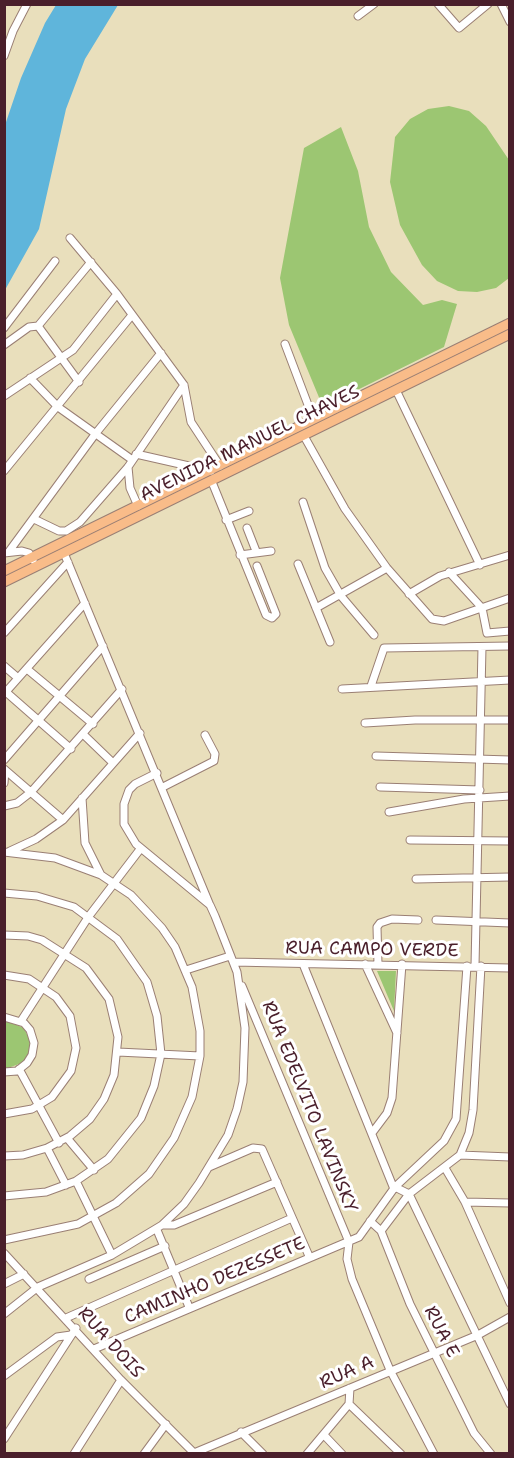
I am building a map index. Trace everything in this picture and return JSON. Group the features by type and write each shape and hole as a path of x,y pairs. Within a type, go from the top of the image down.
{"main road":[{"name":"AVENIDA MANUEL CHAVES","path":"4,582 33,562 138,506 510,323"},
{"name":"AVENIDA MANUEL CHAVES","path":"4,571 33,562 66,558 212,482 510,334"}],"street":[{"path":"4,56 13,31 27,4"},
{"path":"358,16 374,4"},
{"path":"438,4 459,28 488,4"},
{"path":"501,4 510,22"},
{"path":"4,29 13,31"},
{"path":"70,238 117,294 184,386 191,422 216,469"},
{"path":"4,328 55,261"},
{"path":"5,342 29,327 38,326 91,262"},
{"path":"4,396 80,342 117,294"},
{"path":"4,471 132,315"},
{"path":"38,326 78,382"},
{"path":"285,344 313,418"},
{"path":"7,552 34,519 96,433 160,353"},
{"path":"30,378 58,407 134,456 216,469"},
{"path":"34,519 54,530 66,531 73,528 128,467 184,386"},
{"path":"396,390 480,565"},
{"path":"304,436 345,509 387,568 432,619 444,621 510,598"},
{"path":"128,467 130,488 138,506"},
{"path":"212,482 266,615 271,618 276,614 257,566"},
{"path":"303,502 317,549 341,596 374,635"},
{"path":"226,520 249,511"},
{"path":"247,528 256,551"},
{"path":"7,552 22,551 33,562"},
{"path":"240,555 256,551 271,551"},
{"path":"409,594 432,579 449,572 510,555"},
{"path":"4,633 66,558 163,787 232,959 240,984 245,1028 243,1082 228,1135 184,1204 160,1228 112,1255 38,1287 4,1314"},
{"path":"298,564 330,642"},
{"path":"316,608 341,596 387,568"},
{"path":"449,572 482,608 487,633 510,631"},
{"path":"71,749 5,693 86,603"},
{"path":"4,760 104,645"},
{"path":"371,686 381,650 385,647 510,646"},
{"path":"434,1454 390,1370 352,1279 347,1259 349,1242 359,1237 394,1188 438,1148 456,1119 477,921 482,647"},
{"path":"4,666 18,678"},
{"path":"27,669 93,724"},
{"path":"342,689 510,680"},
{"path":"4,806 17,803 31,792 84,735 122,689"},
{"path":"364,723 415,720 510,720"},
{"path":"6,852 36,839 63,820 140,733"},
{"path":"84,735 112,763"},
{"path":"163,787 214,761 215,754 205,735"},
{"path":"376,756 510,760"},
{"path":"5,769 63,820"},
{"path":"4,783 5,769"},
{"path":"157,773 135,784 124,804 124,824 129,836 141,848 210,905"},
{"path":"380,787 510,795"},
{"path":"389,812 480,793"},
{"path":"82,797 85,843 101,875"},
{"path":"410,840 510,841"},
{"path":"21,1021 90,916 141,848"},
{"path":"4,1240 56,1231 94,1216 134,1190 162,1157 174,1138 192,1097 200,1056 200,1031 186,970 162,928 115,883 101,875 40,854 6,852"},
{"path":"416,879 510,877"},
{"path":"4,893 37,896 90,916 129,952 147,982 157,1016 161,1054 154,1086 141,1119 120,1147 94,1170 76,1181 29,1196 4,1196"},
{"path":"378,964 377,927 380,923 392,919 418,920"},
{"path":"436,920 510,922"},
{"path":"4,935 28,936 42,940 86,968 106,993 117,1024 118,1052 114,1075 105,1098 90,1119 59,1143 23,1155 4,1156"},
{"name":"RUA CAMPO VERDE","path":"186,970 232,959 303,964 402,964 510,968"},
{"path":"303,964 394,1188 409,1194 510,1404"},
{"path":"364,964 398,1035"},
{"path":"372,1133 387,1113 392,1098 402,964"},
{"path":"381,1231 409,1194 446,1168 460,1155 469,1133 473,1110 474,966"},
{"path":"4,975 22,977 44,986 56,997 70,1016 76,1048 73,1063 63,1085 39,1106 24,1112 4,1114"},
{"name":"RUA EDELVITO LAVINSKY","path":"240,984 248,995 349,1242"},
{"path":"4,1017 21,1021 30,1030 34,1046 29,1061 20,1069 4,1072"},
{"path":"118,1052 200,1056"},
{"path":"20,1069 59,1143"},
{"path":"67,1138 94,1170"},
{"path":"47,1148 66,1185"},
{"path":"209,1167 258,1148 265,1152 309,1256"},
{"path":"460,1155 510,1157"},
{"path":"446,1168 465,1202 510,1303"},
{"path":"76,1181 112,1255"},
{"path":"160,1228 174,1225 277,1182"},
{"path":"465,1202 510,1203"},
{"path":"66,1318 292,1218"},
{"name":"RUA E","path":"370,1221 381,1231 410,1304 483,1445 491,1454"},
{"path":"160,1228 173,1270 189,1307"},
{"name":"CAMINHO DEZESSETE","path":"94,1349 309,1256 349,1242"},
{"path":"90,1279 165,1246"},
{"name":"RUA DOIS","path":"4,1253 76,1328 121,1380 194,1453"},
{"path":"4,1284 24,1274"},
{"name":"RUA A","path":"194,1453 478,1335 510,1317"},
{"path":"4,1439 76,1328"},
{"path":"4,1376 57,1337 71,1335"},
{"path":"74,1454 121,1380"},
{"path":"307,1454 349,1404 350,1388"},
{"path":"349,1404 401,1454"},
{"path":"144,1454 166,1424"},
{"path":"242,1432 262,1454"},
{"path":"324,1435 342,1454"},
{"path":"477,1454 483,1445"}],"green space":[{"path":"449,106 469,111 486,126 509,160 509,278 496,288 477,292 458,291 437,281 422,265 400,225 390,182 395,137 410,119 428,109"},
{"path":"341,127 358,171 369,227 391,272 423,305 442,300 457,304 444,347 323,407 289,325 280,278 304,148"},
{"path":"377,971 396,971 394,1011"},
{"path":"4,1020 24,1028 31,1043 29,1054 22,1063 5,1069"}],"water":[{"path":"56,5 118,5 85,59 66,109 39,229 5,290 5,125 21,78 45,23"}]}
